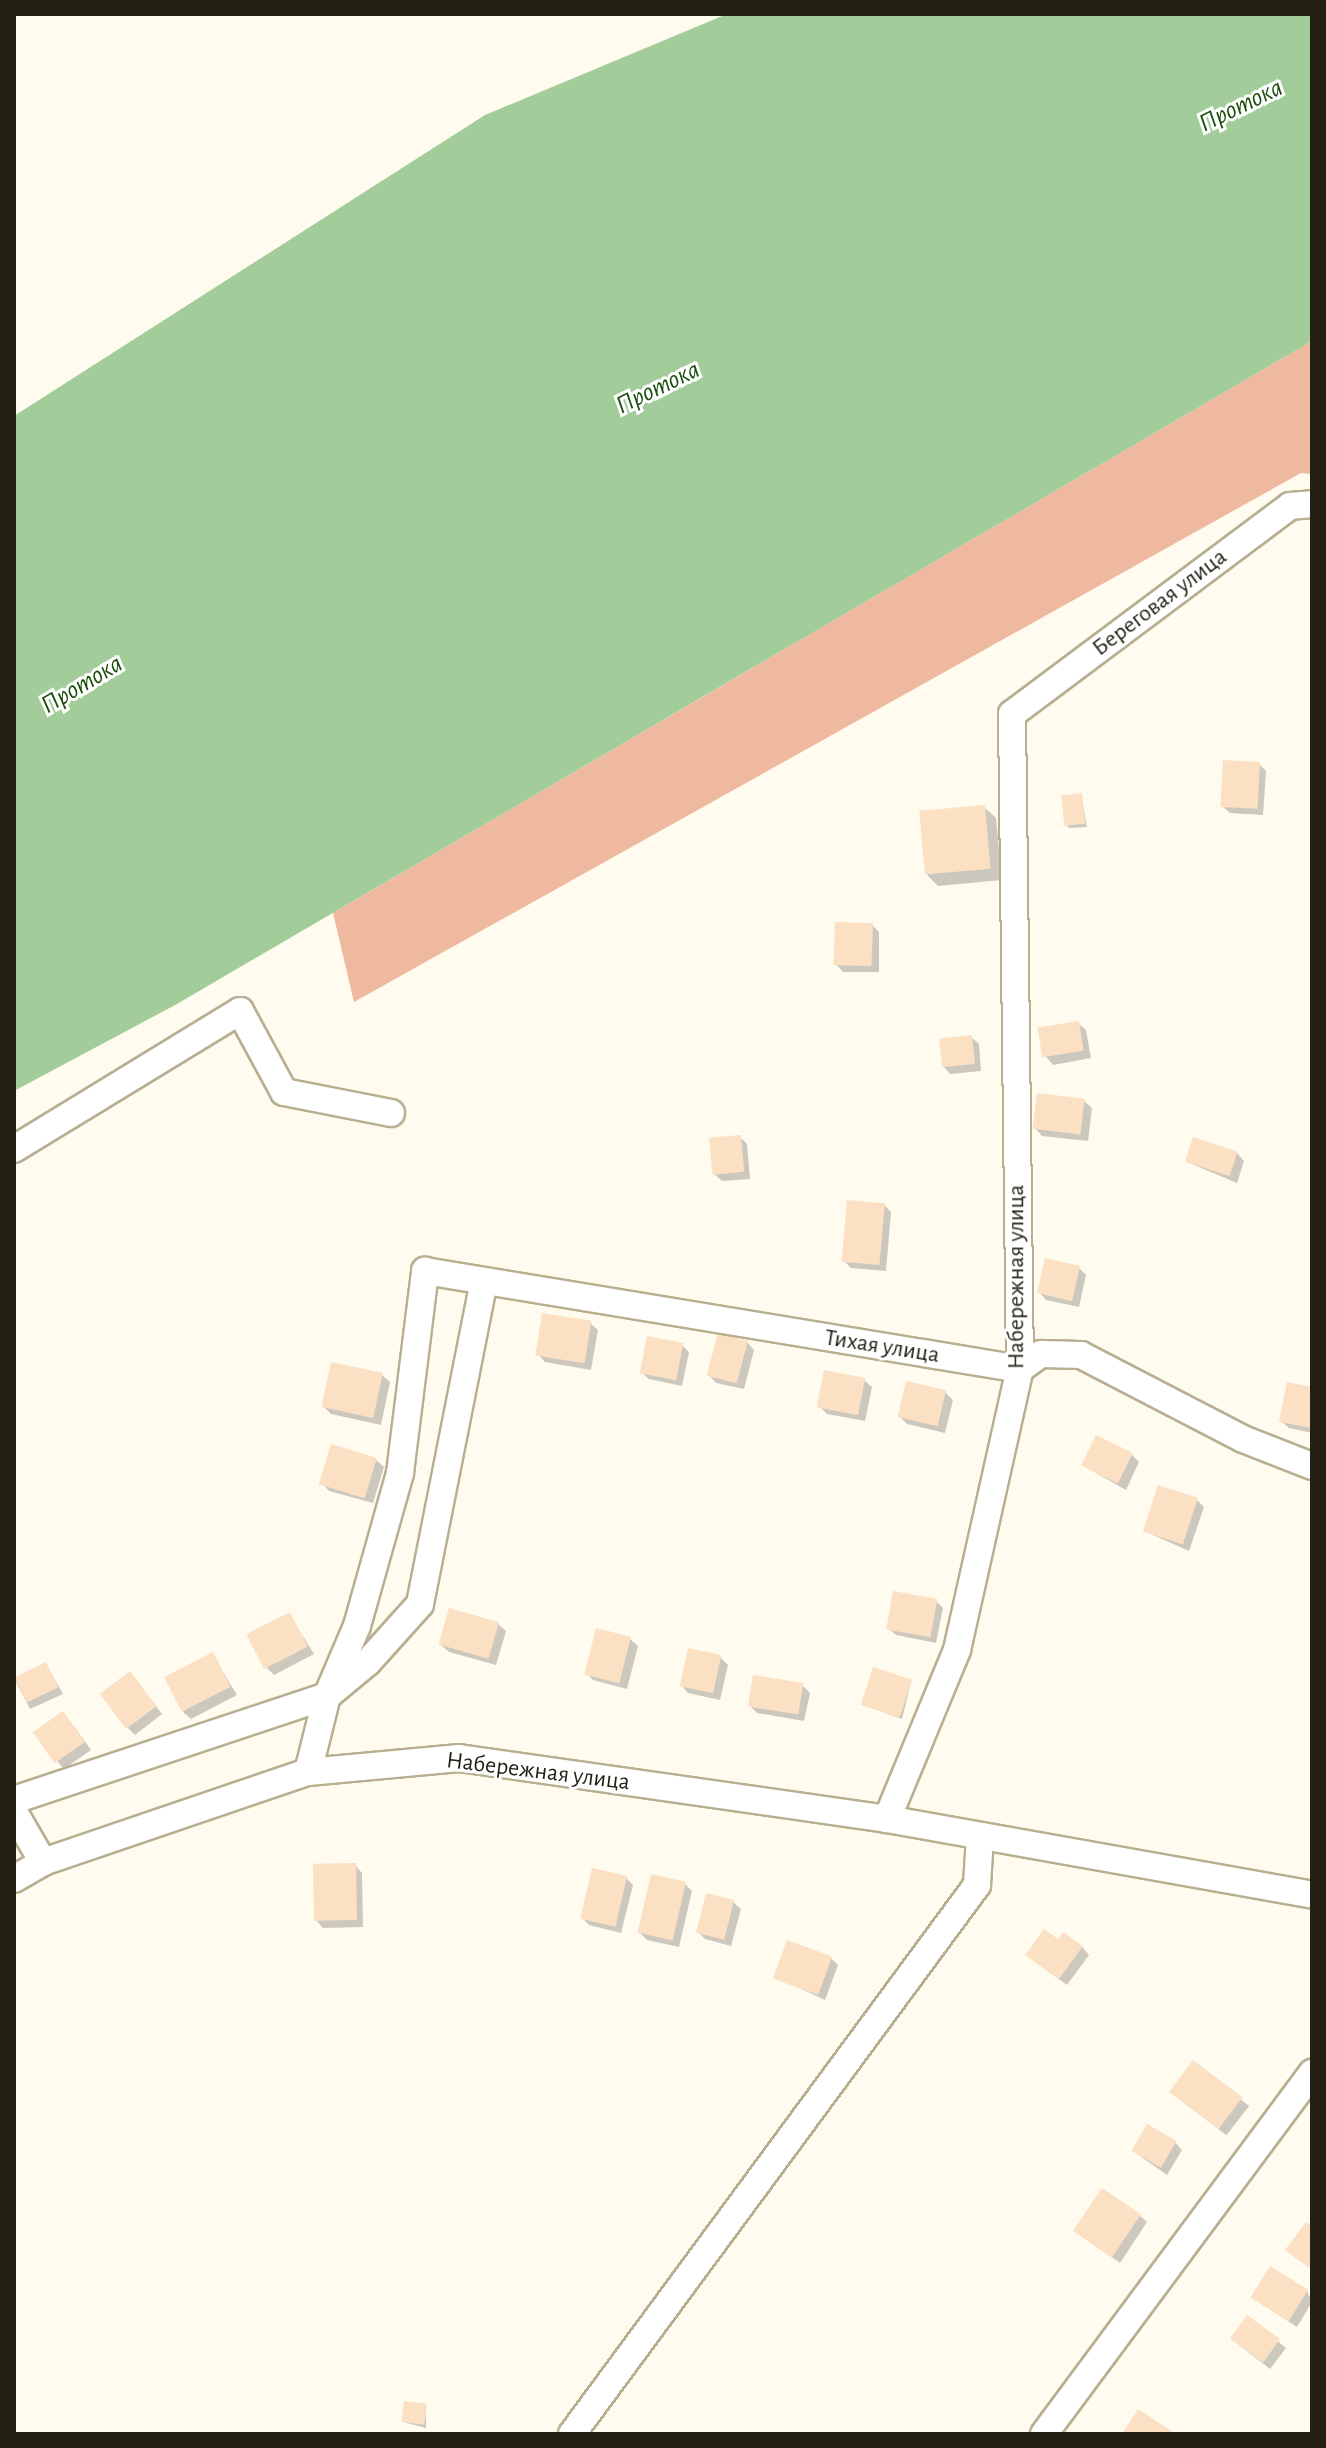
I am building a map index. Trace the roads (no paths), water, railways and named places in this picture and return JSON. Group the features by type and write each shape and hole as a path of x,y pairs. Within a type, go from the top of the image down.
{"street":[{"name":"Береговая улица","path":"1012,714 1290,506 1312,504"},
{"name":"Набережная улица","path":"887,1819 957,1650 1020,1369 1012,714"},
{"path":"14,1149 240,1011 284,1092 391,1113"},
{"name":"Тихая улица","path":"327,1696 357,1626 400,1473 425,1271 1020,1369"},
{"path":"14,1800 327,1696 368,1662 420,1604 484,1282"},
{"path":"1020,1369 1041,1354 1081,1355 1243,1439 1312,1466"},
{"path":"308,1772 327,1696"},
{"name":"Набережная улица","path":"14,1879 43,1862 308,1772 459,1758 887,1819 1312,1895"},
{"path":"14,1812 43,1862"},
{"path":"572,2434 977,1885 980,1836"},
{"path":"1044,2434 1312,2073"}],"water":[{"name":"Протока","path":"727,14 1312,14 1312,341 177,1004 14,1091 14,416 485,115"}]}
